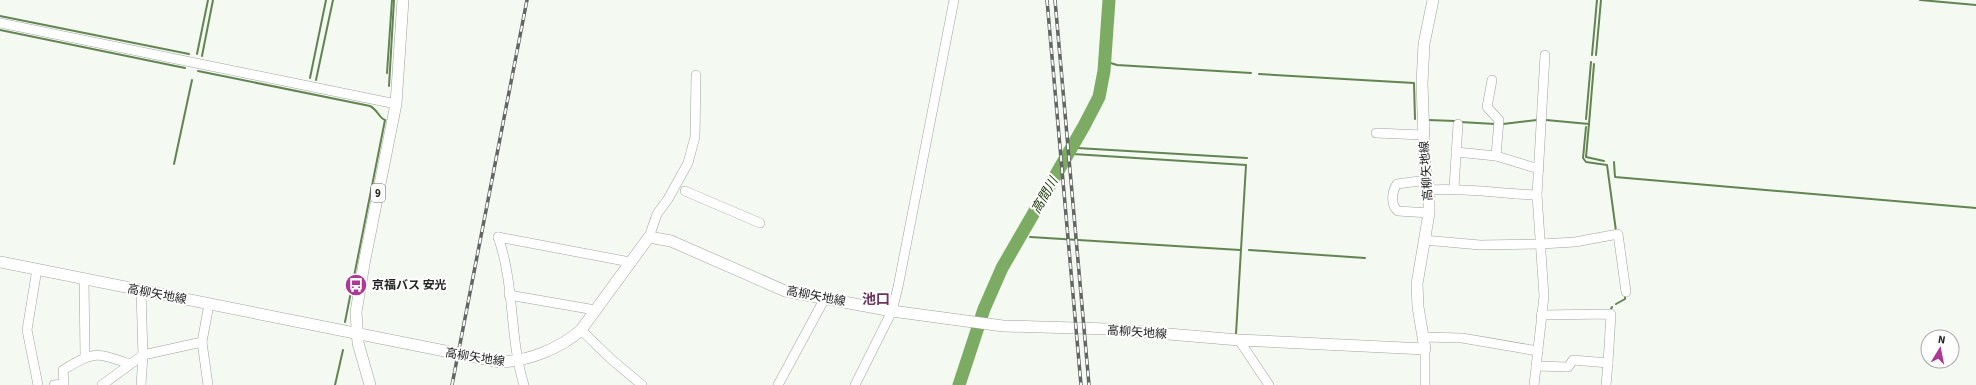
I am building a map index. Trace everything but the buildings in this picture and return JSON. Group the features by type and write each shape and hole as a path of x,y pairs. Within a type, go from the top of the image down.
{"main road":[{"name":"9","path":"370,385 363,365 357,334 356,312 359,288 396,104 403,0"},
{"name":"高柳矢地線","path":"0,262 500,362 517,362 569,341 581,330 649,237 671,241 785,291 892,311 1003,326 1109,329 1240,340 1425,349 1418,307 1417,284 1429,213 1423,135 1422,83 1424,44 1433,0"}],"street":[{"path":"855,385 892,311 954,0"},
{"path":"0,23 396,104"},
{"path":"1534,385 1544,296 1537,195 1545,55"},
{"path":"649,237 657,214 668,199 688,163 695,137 696,76"},
{"path":"1492,80 1488,107 1499,120 1496,156"},
{"path":"1454,188 1458,124"},
{"path":"1376,133 1423,135"},
{"path":"1456,152 1496,156 1539,169"},
{"path":"1429,213 1398,211 1394,208 1394,188 1397,184 1428,185 1502,194 1537,195"},
{"path":"685,191 760,223"},
{"path":"1424,240 1480,245 1541,244 1575,242 1618,234 1626,292"},
{"path":"524,385 517,362 506,268 498,237 630,262"},
{"path":"37,269 27,330 38,385"},
{"path":"84,279 86,356"},
{"path":"141,291 143,355 141,385"},
{"path":"509,295 595,310"},
{"path":"778,385 825,298"},
{"path":"208,385 202,342 209,304"},
{"path":"1541,315 1612,314 1606,385"},
{"path":"581,330 611,359 642,385"},
{"path":"1423,337 1462,338 1538,351"},
{"path":"1240,340 1269,385"},
{"path":"102,385 143,355 202,342"},
{"path":"1425,349 1425,385"},
{"path":"54,385 64,384 63,370 86,356 101,354 130,364"},
{"path":"1536,366 1564,368 1568,367 1573,360 1608,363"}],"waterway":[{"path":"197,54 208,0"},
{"path":"202,56 213,0"},
{"path":"310,78 326,0"},
{"path":"316,80 333,0"},
{"path":"387,73 392,0"},
{"path":"389,86 394,0"},
{"name":"高間川","path":"959,385 984,309 1002,268 1084,126 1099,97 1104,71 1109,0"},
{"path":"1592,55 1597,0"},
{"path":"1596,55 1601,0"},
{"path":"1920,0 1976,5"},
{"path":"0,16 189,54"},
{"path":"0,30 185,68"},
{"path":"1104,61 1117,65 1251,73"},
{"path":"1586,119 1591,62"},
{"path":"1589,124 1594,64"},
{"path":"198,71 370,106 381,118 385,120 345,322"},
{"path":"1259,74 1414,83 1415,119"},
{"path":"174,164 192,80"},
{"path":"1428,120 1455,121"},
{"path":"1503,124 1537,120"},
{"path":"1546,120 1589,124 1586,157 1604,161"},
{"path":"1460,122 1495,124"},
{"path":"1586,127 1583,158 1586,162 1607,165 1616,231"},
{"path":"1077,148 1247,158"},
{"path":"1073,154 1246,165 1236,334"},
{"path":"1614,162 1615,177 1976,208"},
{"path":"1030,237 1240,250"},
{"path":"1249,250 1365,258"},
{"path":"1616,304 1625,299 1625,295"},
{"path":"1610,311 1612,307"},
{"path":"335,385 343,350"}],"railway":[{"path":"452,385 527,0"},
{"path":"1047,0 1081,385"},
{"path":"1055,0 1089,385"}],"place":[{"name":"京福バス 安光","path":"356,285"}],"district":[{"name":"池口","path":"876,299"}]}
